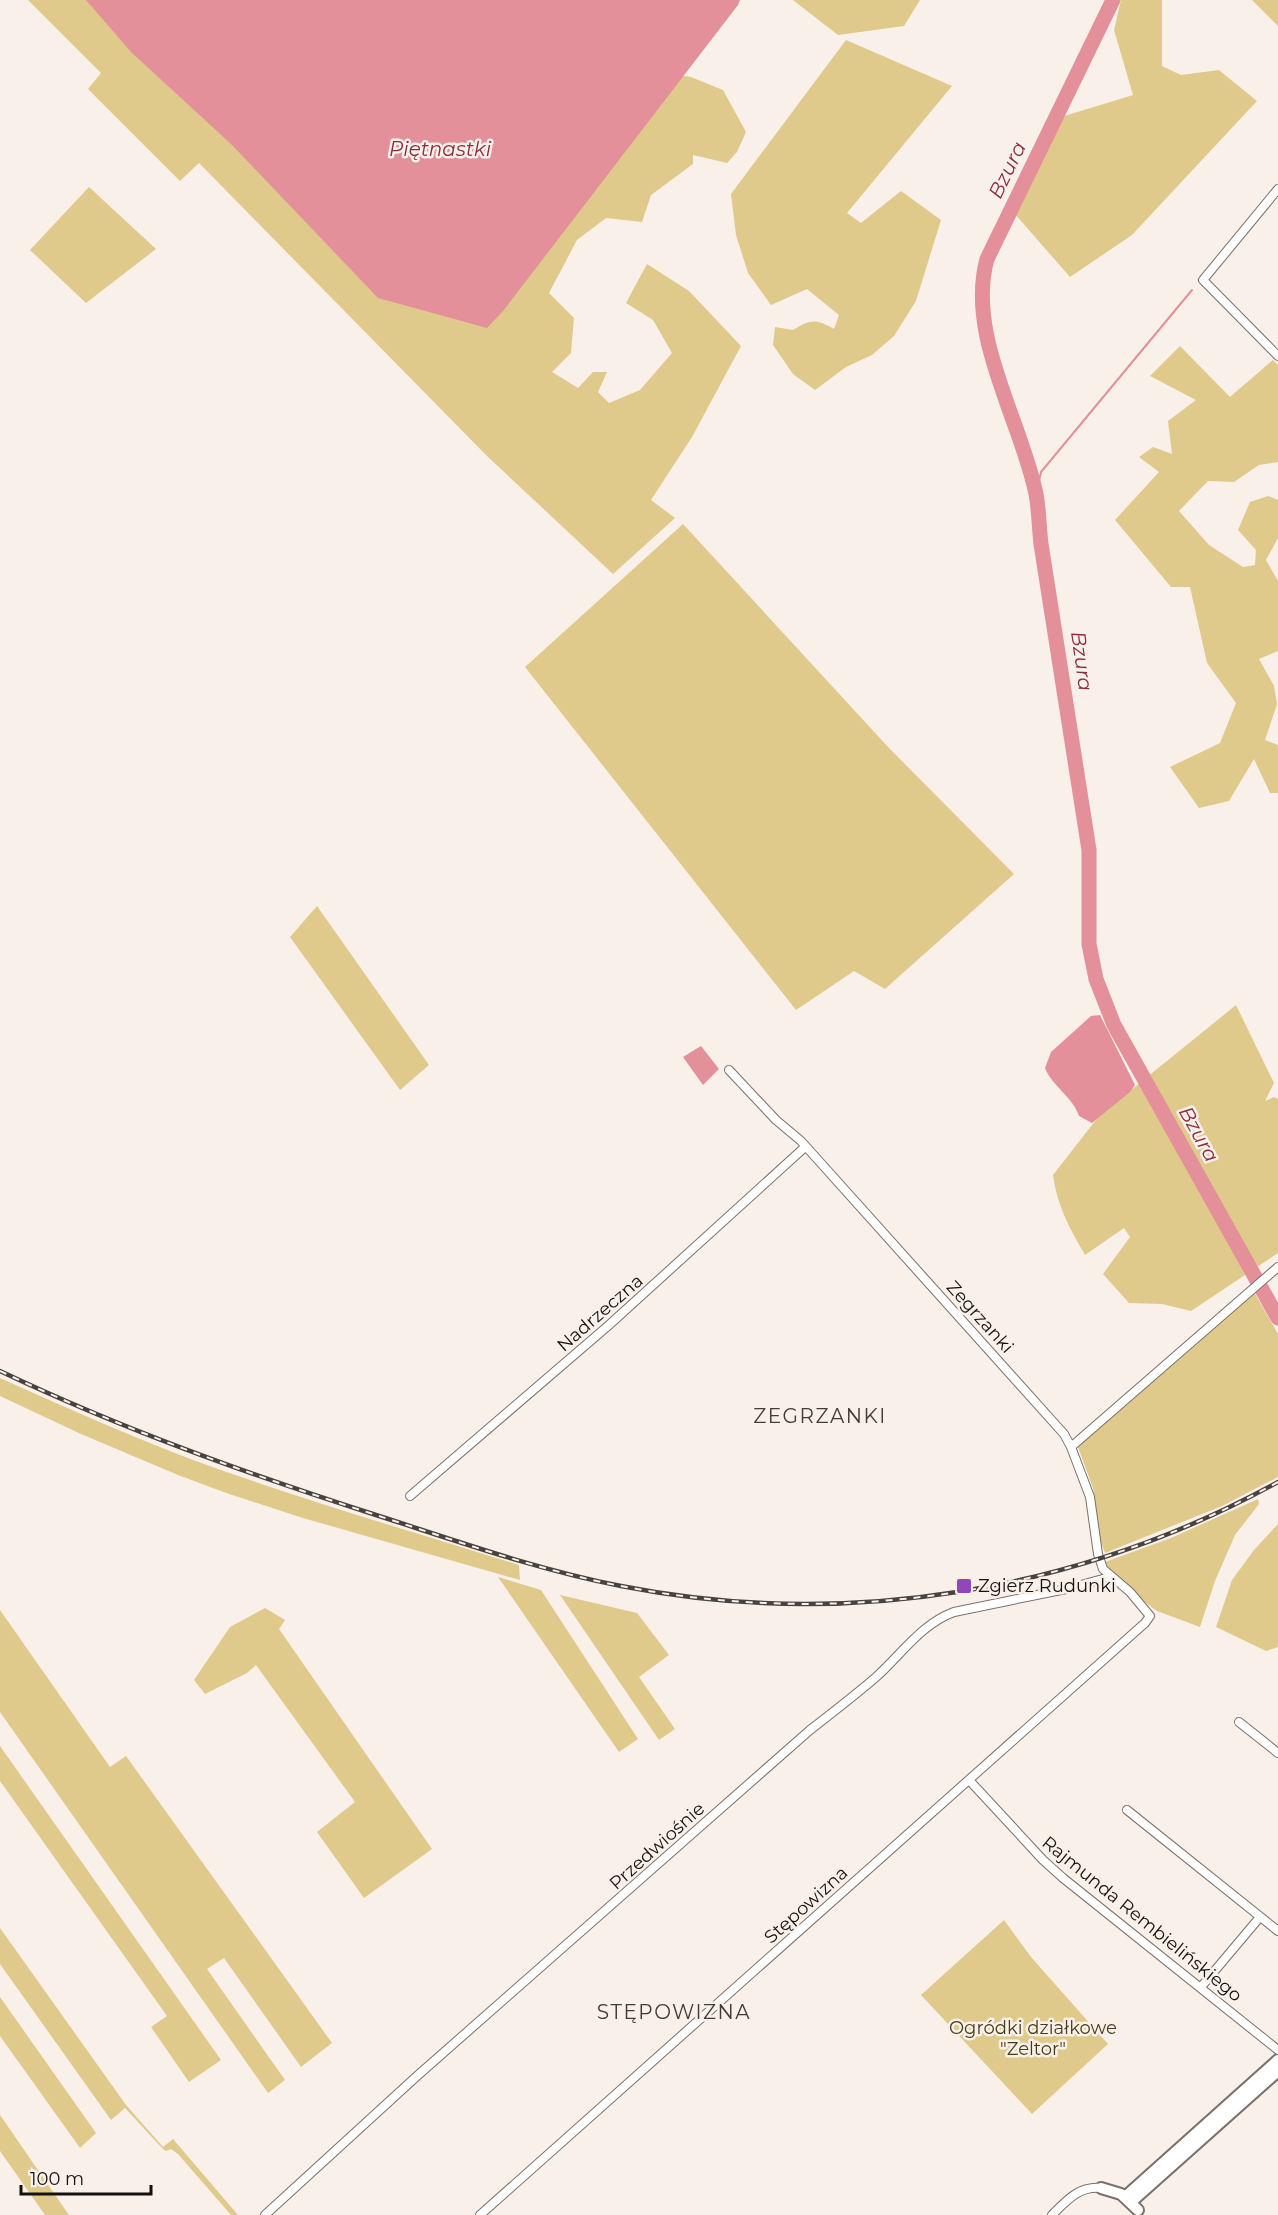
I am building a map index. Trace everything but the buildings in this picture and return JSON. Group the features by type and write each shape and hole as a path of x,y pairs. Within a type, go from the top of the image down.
{"street":[{"path":"1278,189 1203,280 1278,356"},
{"name":"Zegrzanki","path":"729,1070 805,1147 1059,1428 1071,1447 1090,1497 1099,1559 1103,1569 1130,1592 1150,1616"},
{"name":"Nadrzeczna","path":"410,1496 624,1312 805,1147"},
{"path":"1071,1447 1278,1268"},
{"name":"Przedwiośnie","path":"265,2215 417,2076 810,1730 877,1677 912,1641 937,1620 954,1612 1066,1589 1110,1577"},
{"name":"Stępowizna","path":"480,2215 1145,1623 1150,1616"},
{"path":"1239,1722 1278,1753"},
{"name":"Rajmunda Rembielińskiego","path":"969,1780 1043,1860 1063,1878 1278,2050"},
{"path":"1127,1810 1278,1931"},
{"path":"1201,1987 1260,1917"},
{"path":"1134,2206 1278,2060"},
{"path":"1134,2206 1278,2071"},
{"path":"1052,2215 1085,2188 1114,2191 1134,2206"}],"green space":[{"path":"28,0 109,0 691,77 723,90 746,132 737,152 727,163 693,155 693,164 651,195 642,222 606,218 577,240 549,293 574,318 571,353 552,372 578,388 593,372 607,372 598,392 609,403 640,390 672,353 653,320 626,303 647,264 689,291 741,346 692,437 651,500 675,518 613,574 487,456 199,163 180,181 88,89 101,73"},
{"path":"793,0 920,0 904,26 838,35"},
{"path":"1121,0 1162,0 1162,66 1181,75 1219,70 1257,101 1132,235 1070,277 1014,213 1061,117 1133,95 1114,30"},
{"path":"1252,0 1278,0 1278,26"},
{"path":"846,40 952,86 847,213 861,223 901,191 941,220 916,301 894,336 872,355 846,367 815,390 793,374 773,345 775,327 793,330 813,322 823,323 834,329 839,315 807,289 771,305 748,273 736,235 731,194"},
{"path":"89,187 156,249 86,303 30,250"},
{"path":"1180,346 1230,397 1273,360 1278,365 1278,462 1259,465 1234,482 1208,481 1179,511 1209,545 1243,567 1255,565 1256,550 1238,530 1250,502 1268,496 1278,500 1278,538 1266,560 1278,581 1278,651 1259,659 1274,686 1277,704 1265,740 1278,745 1278,793 1270,793 1254,759 1229,801 1199,808 1170,767 1220,743 1236,703 1207,663 1190,587 1171,587 1115,520 1159,472 1139,457 1153,447 1172,454 1168,421 1196,400 1150,376"},
{"path":"683,524 889,748 1014,874 885,989 854,971 796,1010 525,667"},
{"path":"317,906 429,1065 400,1090 290,937"},
{"path":"1236,1005 1274,1083 1265,1101 1274,1097 1278,1099 1278,1253 1191,1311 1162,1304 1129,1303 1103,1274 1130,1237 1124,1228 1085,1255 1061,1207 1053,1175 1099,1116"},
{"path":"1254,1292 1278,1334 1278,1477 1222,1506 1105,1553 1100,1539 1093,1488 1078,1447"},
{"path":"0,1378 193,1460 314,1501 519,1565 520,1580 303,1518 178,1475 81,1434 0,1396"},
{"path":"1258,1499 1259,1504 1235,1535 1215,1581 1200,1627 1157,1611 1111,1573 1105,1562 1171,1538"},
{"path":"1278,1524 1278,1647 1266,1651 1216,1627 1232,1580 1254,1550"},
{"path":"498,1577 541,1590 638,1739 619,1752"},
{"path":"560,1595 637,1613 669,1655 639,1677 675,1729 659,1740"},
{"path":"265,1608 285,1620 279,1629 432,1849 364,1898 317,1832 355,1802 256,1665 247,1673 205,1694 194,1680 230,1627"},
{"path":"0,1610 110,1767 126,1756 332,2043 301,2067 224,1958 207,1969 285,2080 268,2093 0,1712"},
{"path":"0,1746 221,2060 189,2082 151,2027 167,2016 0,1781"},
{"name":"Ogródki działkowe \"Zeltor\"","path":"1004,1920 1031,1957 1108,2044 1032,2114 921,1995"},
{"path":"0,1928 126,2105 163,2147 173,2139 238,2215 231,2215 178,2154 171,2149 166,2151 162,2148 125,2108 111,2120 0,1964"},
{"path":"0,1997 96,2133 80,2148 0,2036"},
{"path":"0,2115 69,2215 45,2215 0,2151"}],"water":[{"name":"Piętnastki","path":"86,0 740,0 503,311 487,328 378,298 232,145 131,52"},
{"path":"1100,1015 1135,1085 1130,1092 1092,1123 1079,1116 1072,1103 1045,1068 1051,1052 1091,1016"},
{"path":"701,1046 719,1069 703,1085 683,1057"}],"waterway":[{"name":"Bzura","path":"1113,0 987,259 982,288 984,317 989,347 1029,466 1036,494 1041,544 1089,850 1089,944 1096,979 1114,1025 1278,1318"},
{"path":"1036,494 1041,472 1192,290"}],"railway":[{"path":"0,1371 92,1412 186,1449 467,1545 590,1579 706,1599 790,1604 875,1601 959,1592 1042,1575 1123,1551 1202,1520 1278,1482"}],"place":[{"name":"Zgierz Rudunki","path":"964,1586"}],"district":[{"name":"ZEGRZANKI","path":"820,1416"},
{"name":"STĘPOWIZNA","path":"674,2012"}]}
